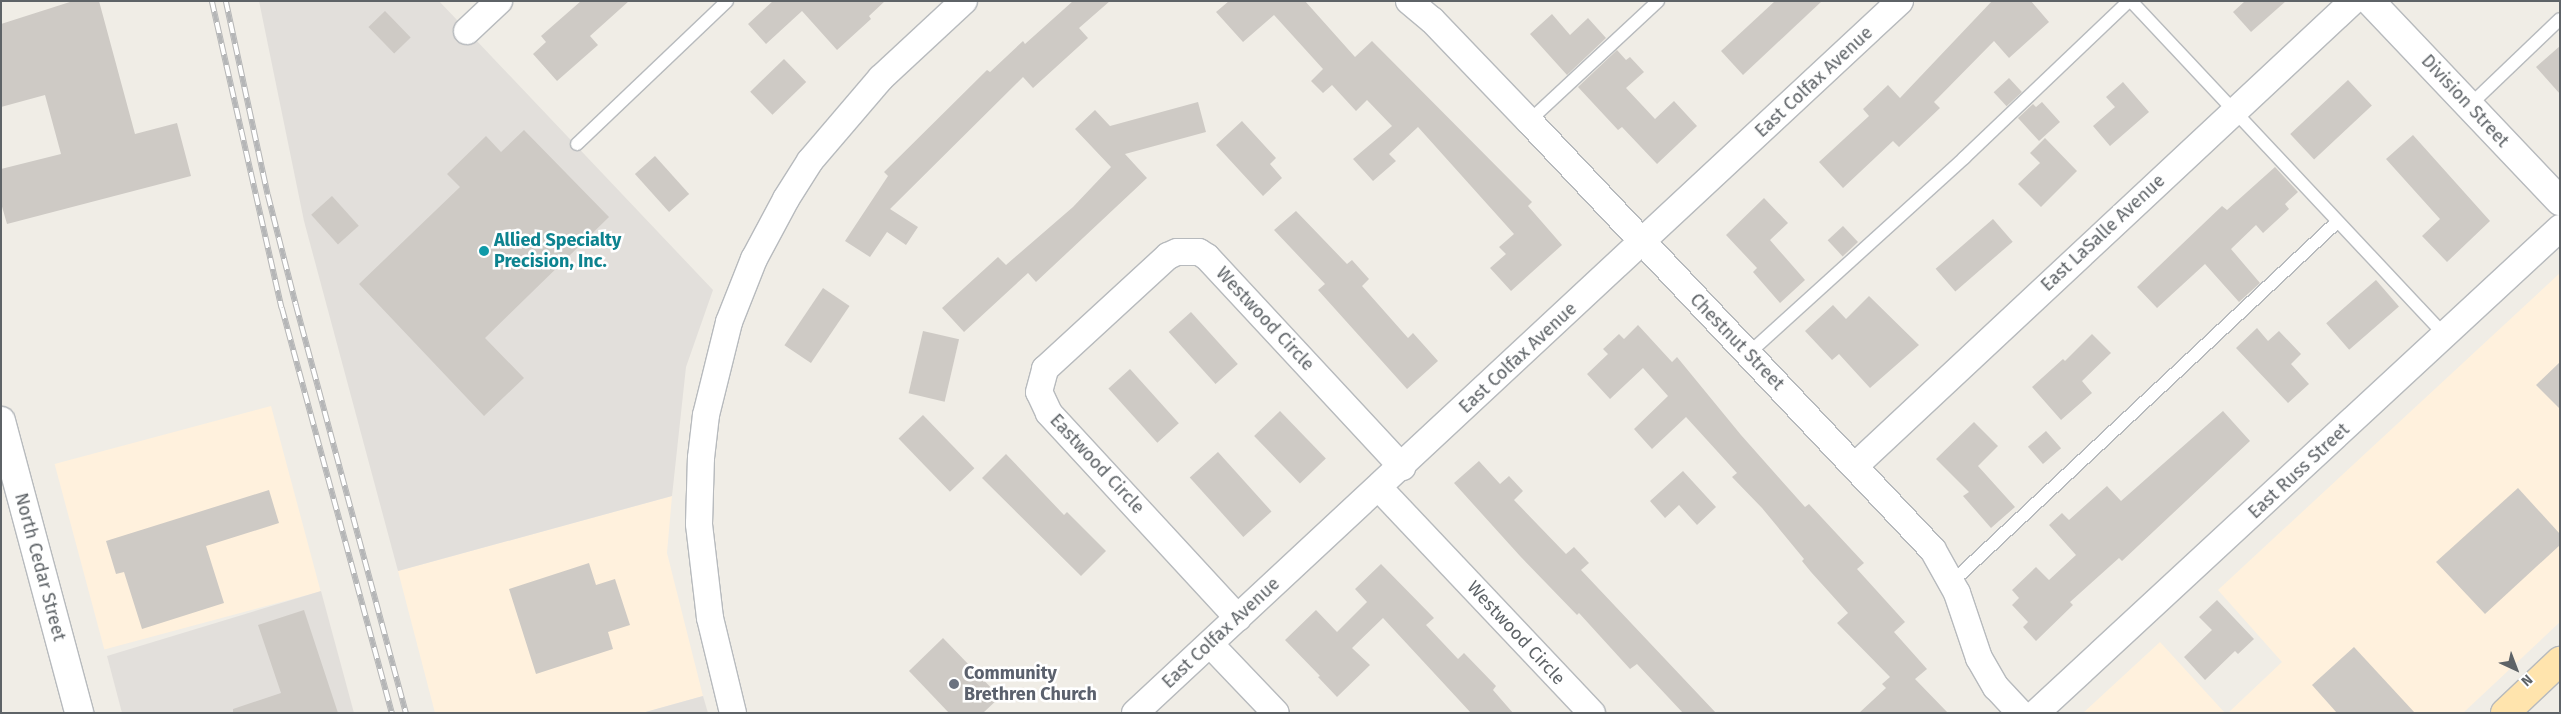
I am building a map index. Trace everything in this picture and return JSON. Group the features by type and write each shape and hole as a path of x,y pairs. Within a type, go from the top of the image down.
{"main road":[{"path":"2505,713 2560,661"}],"street":[{"path":"467,31 499,1"},
{"path":"733,713 710,618 699,524 701,458 716,364 728,322 754,259 786,199 853,108 964,1"},
{"name":"East Colfax Avenue","path":"1135,713 1402,467 1900,1"},
{"name":"East LaSalle Avenue","path":"1855,466 2353,1"},
{"name":"Division Street","path":"2370,1 2470,104 2560,201"},
{"name":"Chestnut Street","path":"1419,4 1933,550 1952,582 1979,658 1996,687 2020,713"},
{"name":"East Russ Street","path":"2036,713 2560,228"},
{"name":"Westwood Circle","path":"1113,307 1168,256 1191,243 1207,257 1402,467"},
{"name":"Eastwood Circle","path":"1113,307 1045,369 1032,392 1049,413 1238,618"},
{"name":"North Cedar Street","path":"1,421 79,713"},
{"name":"Westwood Circle","path":"1378,488 1592,713"},
{"path":"1210,644 1276,713"}],"lane":[{"path":"577,144 728,1"},
{"path":"1529,121 1658,1"},
{"path":"1748,354 1964,158 2130,1 2445,335"},
{"path":"2470,104 2560,20"},
{"path":"1952,582 2337,222"}],"shaded area":[{"path":"259,1 439,1 713,290 686,367 672,496 398,571 304,221"},
{"path":"2560,273 2560,622 2463,713 2228,713 2282,662 2218,590"},
{"path":"271,406 321,591 104,649 55,464"},
{"path":"672,496 667,553 703,696 642,713 435,713 398,571"},
{"path":"321,591 354,713 122,713 107,656"},
{"path":"2160,642 2225,713 2083,713"},
{"path":"703,696 708,713 642,713"}],"building":[{"path":"73,1 99,1 135,134 177,123 191,176 7,224 1,203 1,169 61,154 45,95 1,107 1,24"},
{"path":"581,1 629,1 590,36 598,45 557,81 533,54 546,42 541,36"},
{"path":"773,1 885,1 869,16 871,19 837,50 802,11 766,44 748,24"},
{"path":"1073,1 1110,1 1079,28 1088,38 1033,88 1023,77 890,209 918,227 906,245 887,232 870,257 845,241 888,176 884,172 987,70 990,72 1023,41 1025,44"},
{"path":"1229,1 1305,1 1355,57 1372,41 1532,202 1528,206 1562,245 1511,291 1490,268 1506,254 1499,247 1514,234 1418,127 1389,154 1396,161 1373,181 1353,159 1392,126 1367,100 1356,111 1332,85 1323,93 1311,81 1323,69 1274,15 1243,42 1216,12"},
{"path":"1775,1 1822,1 1743,75 1721,51"},
{"path":"1992,1 2031,1 2049,22 2009,58 1994,41 1934,102 1940,108 1899,147 1893,141 1843,188 1819,162 1869,116 1863,109 1888,85 1900,98"},
{"path":"2245,1 2286,1 2251,32 2233,12"},
{"path":"385,11 411,38 394,54 368,27"},
{"path":"1552,14 1570,35 1588,18 1606,38 1567,75 1530,34"},
{"path":"2560,46 2560,94 2536,67"},
{"path":"1617,50 1626,60 1630,57 1644,72 1626,88 1655,119 1674,101 1697,126 1657,164 1622,127 1618,130 1578,87"},
{"path":"784,59 806,82 772,115 750,92"},
{"path":"2009,78 2022,92 2007,106 1994,92"},
{"path":"2348,80 2372,106 2314,159 2290,134"},
{"path":"2123,82 2149,112 2110,146 2093,126 2115,107 2106,97"},
{"path":"1198,102 1206,132 1125,154 1147,178 1036,282 1028,273 964,332 942,308 998,257 1006,265 1073,207 1111,167 1075,129 1095,110 1110,126"},
{"path":"2042,102 2060,122 2039,141 2018,118 2033,104 2036,107"},
{"path":"1242,121 1276,158 1270,164 1282,178 1263,196 1216,145"},
{"name":"Allied Specialty Precision, Inc.","path":"524,130 609,217 485,338 524,378 484,416 359,284 460,187 447,174 486,136 501,152"},
{"path":"2413,135 2490,221 2447,262 2422,236 2440,219 2386,159"},
{"path":"2045,138 2077,171 2041,207 2018,184 2040,163 2030,153"},
{"path":"655,156 689,194 669,212 635,174"},
{"path":"2275,167 2298,192 2285,204 2289,209 2263,233 2256,225 2231,249 2260,283 2239,302 2205,264 2157,308 2137,287 2222,206 2227,210"},
{"path":"332,196 359,226 338,244 311,215"},
{"path":"1764,198 1788,223 1770,240 1805,280 1780,303 1753,272 1757,268 1726,235"},
{"path":"1296,211 1347,264 1352,260 1369,279 1362,286 1408,338 1413,333 1438,361 1407,389 1318,290 1325,284 1274,230"},
{"path":"1993,219 2013,242 1955,292 1936,269"},
{"path":"1843,226 1858,242 1843,256 1828,240"},
{"path":"2376,280 2399,306 2349,350 2326,323"},
{"path":"823,288 850,306 811,363 784,345"},
{"path":"1869,296 1919,345 1870,388 1839,354 1832,360 1805,331 1833,305 1846,319"},
{"path":"1191,312 1238,364 1216,384 1169,332"},
{"path":"1638,325 1672,362 1677,357 1741,435 1805,507 1809,504 1864,563 1857,569 1905,622 1894,632 1927,669 1915,679 1948,713 1859,713 1886,688 1882,684 1890,677 1837,623 1848,613 1811,572 1802,561 1804,559 1762,508 1732,477 1737,473 1686,417 1652,449 1634,429 1668,396 1643,368 1610,399 1587,374 1608,354 1603,349 1619,334 1624,339"},
{"path":"2257,328 2268,341 2279,331 2301,354 2291,364 2309,384 2288,403 2236,348"},
{"path":"923,331 959,339 945,402 909,393"},
{"path":"2092,334 2111,353 2082,381 2092,393 2061,420 2032,387 2063,359 2065,361"},
{"path":"2560,362 2560,409 2536,385"},
{"path":"1130,369 1179,423 1157,443 1108,388"},
{"path":"1280,411 1326,458 1300,483 1254,436"},
{"path":"2223,411 2250,441 2122,561 2119,558 2070,602 2073,605 2036,641 2023,627 2028,622 2012,605 2019,598 2012,590 2036,567 2049,580 2076,555 2049,525 2062,513 2069,520 2107,486 2121,501"},
{"path":"923,415 974,468 950,492 899,439"},
{"path":"1974,422 1998,446 1978,466 2015,507 1991,528 1963,496 1969,492 1936,459"},
{"path":"2046,431 2061,448 2043,464 2028,447"},
{"path":"1218,452 1272,511 1243,537 1190,477"},
{"path":"1006,454 1064,515 1067,512 1106,551 1081,576 982,478"},
{"path":"1479,461 1500,484 1509,476 1523,491 1514,500 1566,554 1574,547 1589,563 1581,570 1716,713 1683,713 1637,664 1630,669 1579,613 1577,615 1520,556 1454,483"},
{"path":"1683,471 1716,507 1697,525 1679,505 1665,518 1650,501"},
{"path":"2518,488 2560,534 2560,545 2485,614 2436,562"},
{"path":"269,490 279,523 206,546 224,603 142,629 124,572 116,574 106,541"},
{"path":"589,563 596,585 615,579 630,625 608,632 613,649 536,674 509,589"},
{"path":"1381,564 1434,618 1426,625 1458,659 1464,653 1496,686 1493,690 1513,713 1471,713 1383,618 1352,648 1370,665 1337,697 1318,677 1320,676 1285,640 1316,610 1337,632 1367,602 1355,589"},
{"path":"2217,600 2254,639 2238,654 2235,651 2205,680 2184,657 2212,630 2199,617"},
{"path":"304,610 338,713 233,713 233,709 281,693 258,625"},
{"name":"Community Brethren Church","path":"943,638 1000,697 983,713 949,713 909,671"},
{"path":"2354,647 2415,713 2337,713 2312,685"}],"railway":[{"path":"212,1 282,308 392,713"},
{"path":"226,1 268,195 406,713"}],"place":[{"name":"Allied Specialty Precision, Inc.","path":"484,251"},
{"name":"Community Brethren Church","path":"954,684"}]}
